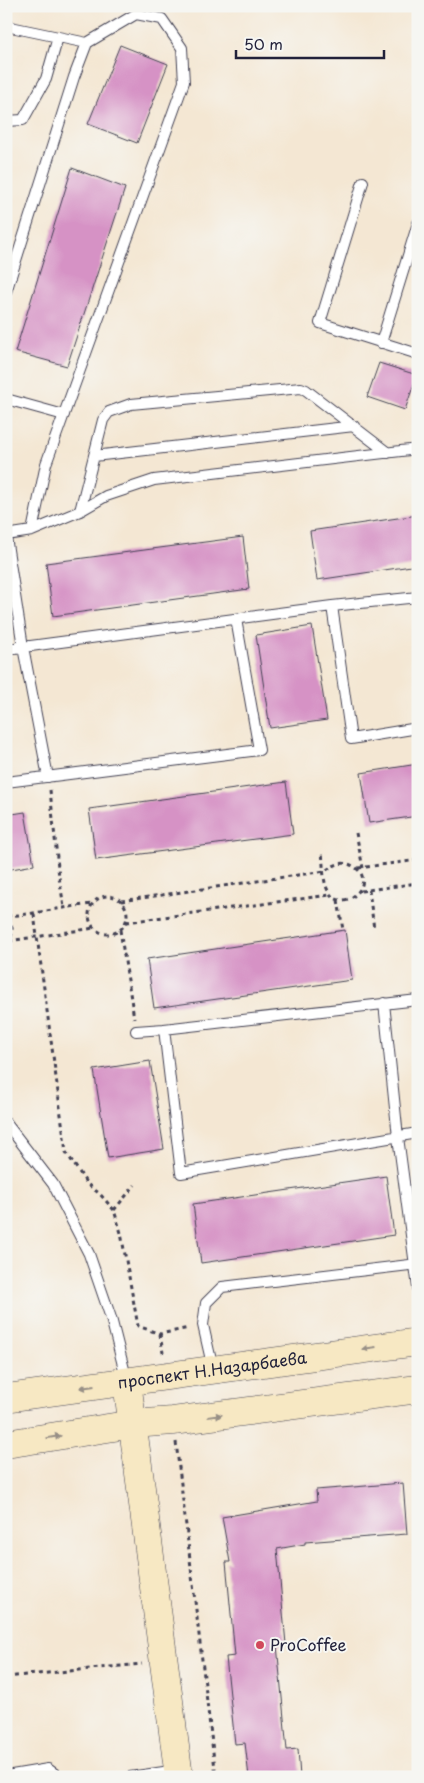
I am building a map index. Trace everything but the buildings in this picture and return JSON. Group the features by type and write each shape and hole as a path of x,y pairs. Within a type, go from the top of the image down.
{"main road":[{"name":"проспект Н.Назарбаева","path":"6,1398 418,1342"},
{"path":"127,1382 179,1774"},
{"path":"6,1444 133,1424 173,1421 418,1389"}],"lane":[{"path":"6,292 74,77 88,43 136,14 162,19 182,48 184,82 46,464 32,530"},
{"path":"6,26 88,43"},
{"path":"6,121 24,120 46,79 58,37"},
{"path":"363,182 320,324 418,354"},
{"path":"381,343 418,224"},
{"path":"80,511 103,420 109,412 131,404 300,388 306,390 388,453"},
{"path":"6,399 64,415"},
{"path":"94,456 354,426"},
{"path":"48,777 23,647 6,536 32,530 80,511 106,496 154,480 418,450"},
{"path":"6,649 332,606 418,597"},
{"path":"332,606 351,739 418,728"},
{"path":"6,782 259,750 236,619"},
{"path":"136,1031 418,1000"},
{"path":"384,1003 398,1137 418,1288"},
{"path":"164,1029 181,1173 418,1133"},
{"path":"6,1123 53,1184 89,1254 111,1318 127,1382"},
{"path":"213,1370 202,1325 206,1303 222,1287 416,1264"},
{"path":"6,1776 48,1770 55,1774 56,1777"},
{"path":"130,1777 179,1774"}],"path":[{"path":"48,777 64,907"},
{"path":"356,833 363,868"},
{"path":"322,851 325,884 330,895"},
{"path":"121,901 325,871 336,864 348,863 358,868 363,868 418,860"},
{"path":"358,868 363,879 361,891"},
{"path":"126,922 330,895 338,899 352,899 361,891 418,883"},
{"path":"369,890 374,929"},
{"path":"111,896 121,901 127,910 126,922 120,930 110,934 99,933 91,925 88,914 92,904 100,897 111,896"},
{"path":"338,899 343,930"},
{"path":"8,942 12,933 12,924 7,916 34,914 64,907 92,904"},
{"path":"34,914 66,1152 87,1184 100,1194 114,1210 121,1233 138,1326 160,1334 202,1325"},
{"path":"8,942 94,928"},
{"path":"120,930 136,1031"},
{"path":"114,1210 135,1185"},
{"path":"173,1421 216,1777"},
{"path":"6,1677 164,1662"}],"place":[{"name":"ProCoffee","path":"260,1645"}]}
